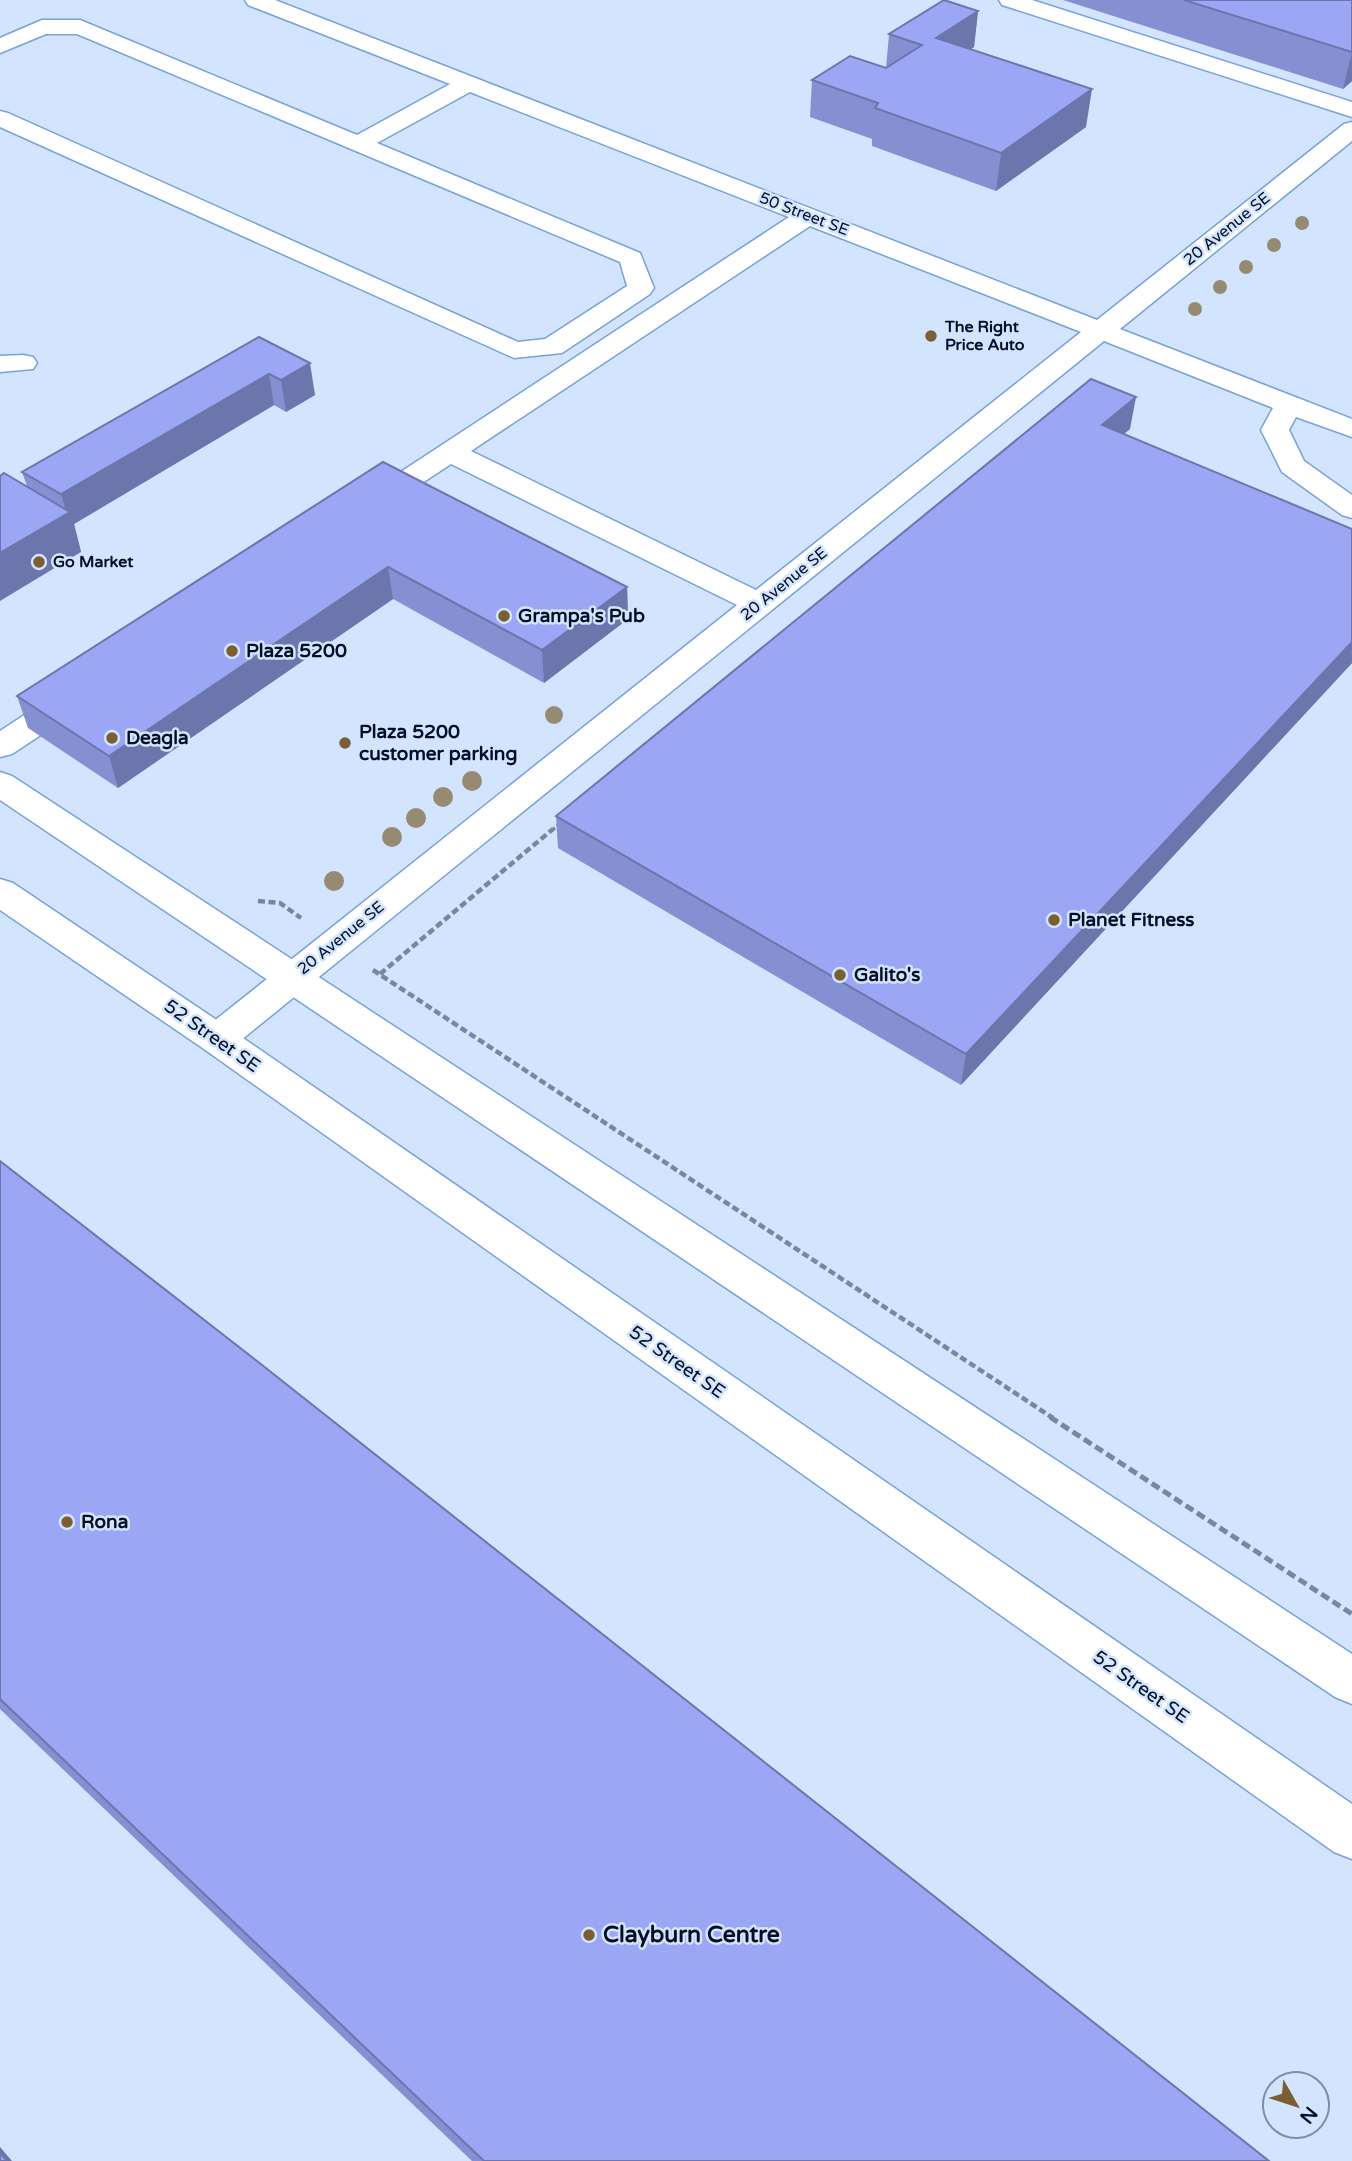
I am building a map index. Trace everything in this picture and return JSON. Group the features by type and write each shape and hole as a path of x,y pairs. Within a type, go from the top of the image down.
{"street":[{"name":"50 Street SE","path":"256,0 1352,429"},
{"path":"1010,0 1352,110"},
{"path":"0,46 42,27 80,27 631,258 641,288 552,347 514,349 0,118"},
{"path":"359,143 470,83"},
{"name":"20 Avenue SE","path":"217,1039 1352,129"},
{"path":"341,524 808,216"},
{"path":"1289,404 1275,430 1292,466 1352,509"},
{"path":"450,452 759,604"},
{"path":"0,746 97,683"},
{"path":"0,784 1352,1681"},
{"name":"52 Street SE","path":"0,892 217,1039 1352,1834"}],"building":[{"path":"944,0 978,11 936,38 1092,89 1001,153 875,108 878,103 812,80 850,56 886,68 922,45 889,34"},
{"path":"1184,0 1352,0 1352,52"},
{"path":"259,337 310,363 281,380 269,374 61,494 22,472"},
{"path":"1091,379 1136,397 1102,425 1352,529 1352,642 966,1054 556,816"},
{"name":"Plaza 5200","path":"383,462 627,587 542,650 388,567 109,756 17,696"},
{"path":"4,473 70,512 0,553 0,476"},
{"name":"Clayburn Centre","path":"0,1161 1269,2161 484,2161 0,1699"}],"place":[{"name":"The Right Price Auto","path":"931,336"},
{"name":"Go Market","path":"39,562"},
{"name":"Grampa's Pub","path":"504,616"},
{"name":"Plaza 5200","path":"232,651"},
{"name":"Deagla","path":"112,738"},
{"name":"Plaza 5200 customer parking","path":"345,743"},
{"name":"Planet Fitness","path":"1054,920"},
{"name":"Galito's","path":"840,975"},
{"name":"Rona","path":"67,1522"},
{"name":"Clayburn Centre","path":"589,1935"}]}
